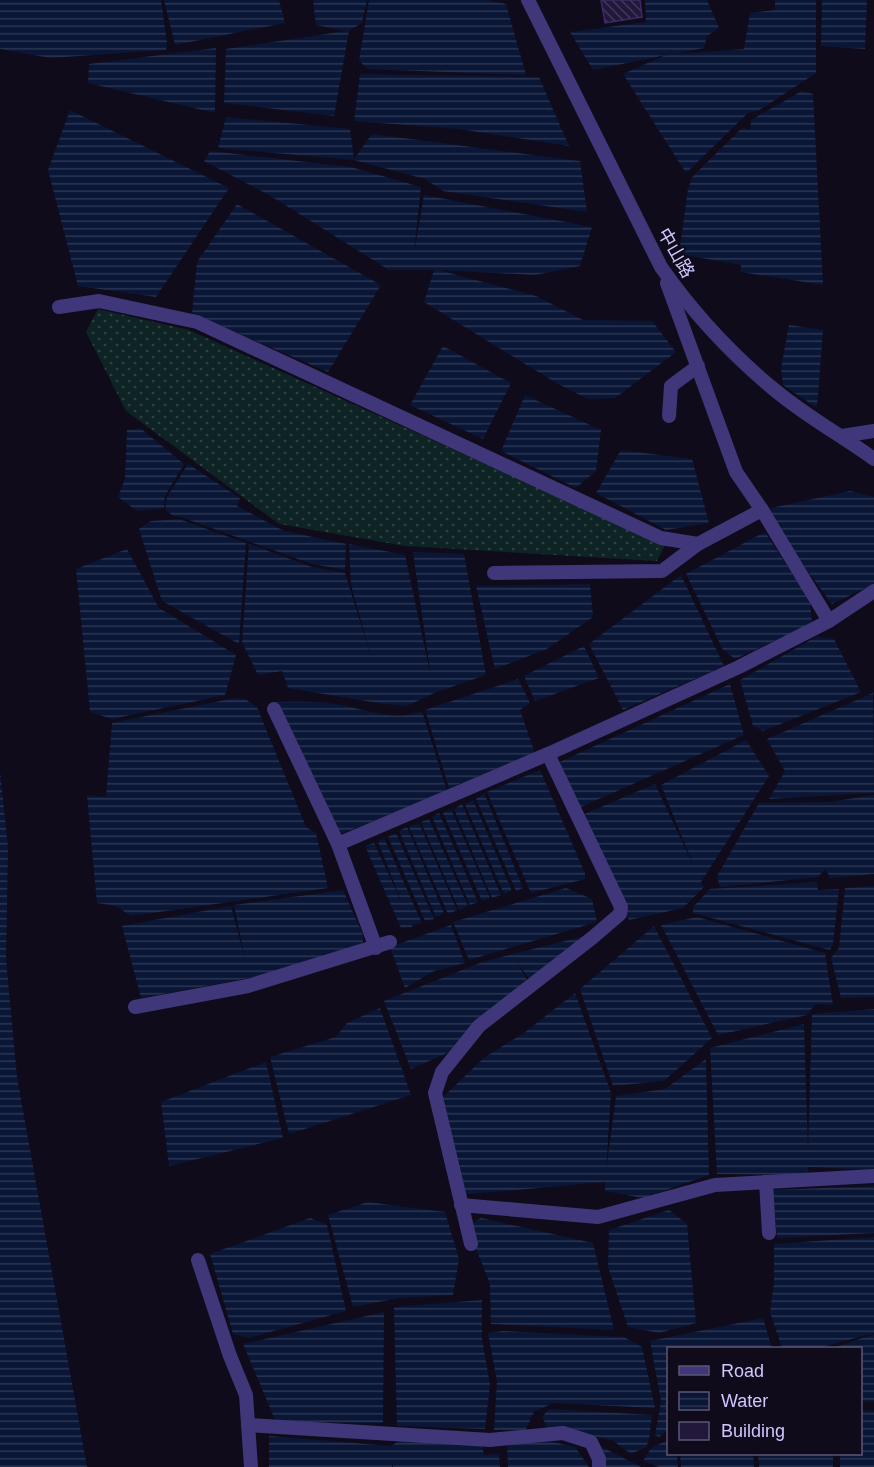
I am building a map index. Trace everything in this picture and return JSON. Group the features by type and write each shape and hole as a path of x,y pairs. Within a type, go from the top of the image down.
{"street":[{"name":"中山路","path":"528,0 661,267 682,297 717,338 777,392 874,459"},
{"path":"661,267 736,472 762,510 829,621"},
{"path":"59,308 99,301 197,322 661,538 698,544"},
{"path":"669,416 671,386 698,366"},
{"path":"842,436 874,431"},
{"path":"494,573 662,571 698,544 762,510"},
{"path":"338,844 548,754 739,667 829,621 874,591"},
{"path":"274,709 338,844 376,948"},
{"path":"471,1244 435,1093 442,1072 479,1026 620,914 621,907 548,754"},
{"path":"135,1006 248,986 390,942"},
{"path":"462,1205 598,1217 715,1185 874,1176"},
{"path":"766,1182 769,1233"},
{"path":"198,1260 230,1356 246,1395 251,1467"},
{"path":"248,1425 490,1440 563,1433 591,1442 599,1467"}],"green space":[{"path":"98,309 189,330 665,545 657,561 405,546 279,524 126,411 86,332"}],"water":[{"path":"0,0 161,0 166,50 50,58 0,49"},
{"path":"164,0 279,0 285,23 175,45"},
{"path":"313,0 367,0 362,23 349,31 334,116 224,103 226,49 346,31 316,25"},
{"path":"369,0 487,0 506,4 526,75 368,69 359,61"},
{"path":"645,0 707,0 719,28 707,36 704,48 675,54 744,49 750,13 775,10 775,0 816,0 816,73 758,111 748,113 686,173 623,74 666,55 593,70 570,32 646,22"},
{"path":"822,0 867,0 865,49 821,46"},
{"path":"216,48 215,113 88,83 89,64"},
{"path":"360,74 539,77 569,146 459,129 354,121"},
{"path":"802,91 813,94 823,285 741,272 741,265 679,254 688,189 692,177 742,128 750,130 751,120"},
{"path":"70,110 229,188 156,297 78,286 48,170"},
{"path":"226,117 350,129 354,159 372,134 580,161 587,212 443,191 425,179 354,160 218,148"},
{"path":"210,151 351,167 421,187 414,252 424,195 592,227 580,266 535,275 438,270 536,296 583,320 652,321 676,352 615,398 588,399 558,384 424,302 434,270 389,270 269,195 204,161"},
{"path":"237,204 381,285 328,372 192,313 197,262"},
{"path":"789,325 823,330 817,408 783,385 781,368"},
{"path":"443,346 511,383 483,439 410,405"},
{"path":"525,395 601,430 596,471 576,488 501,451"},
{"path":"140,428 184,464 165,496 164,508 137,511 118,497 125,479 127,430"},
{"path":"621,450 692,459 709,523 666,530 596,493"},
{"path":"188,464 240,498 237,506 284,531 346,544 345,570 312,564 173,516 165,509 167,497"},
{"path":"850,491 874,497 874,584 832,604 762,510"},
{"path":"179,519 246,543 239,644 162,601 139,529 151,521"},
{"path":"765,532 810,601 812,624 735,659 723,650 686,574"},
{"path":"249,544 312,567 345,573 371,657 351,585 349,544 405,555 431,677 413,552 464,554 486,675 434,693 407,706 288,688 282,671 258,675 242,642"},
{"path":"127,549 159,608 236,655 225,695 112,719 90,712 76,569"},
{"path":"681,575 724,666 623,710 589,644"},
{"path":"590,584 593,617 547,649 495,669 476,586"},
{"path":"816,637 834,639 861,692 763,731 753,726 740,680"},
{"path":"584,646 599,678 535,701 524,676"},
{"path":"518,679 530,703 520,710 535,753 449,788 425,710"},
{"path":"730,684 744,735 574,810 553,765"},
{"path":"873,693 874,793 769,799 785,771 767,739"},
{"path":"235,698 245,699 257,707 306,827 316,833 328,888 131,916 116,906 97,903 87,795 106,797 112,723"},
{"path":"274,702 328,703 379,714 401,716 422,711 447,791 331,838"},
{"path":"746,740 769,776 701,882 704,887 683,908 629,920 582,815 655,784 694,867 661,785"},
{"path":"540,770 585,873 585,879 531,893 487,792"},
{"path":"0,772 8,847 6,959 17,1077 87,1467 0,1467"},
{"path":"484,793 523,888 516,891 476,799"},
{"path":"874,795 874,874 831,878 825,869 818,877 720,887 717,876 759,803 829,802"},
{"path":"473,800 512,891 504,894 465,804"},
{"path":"462,804 501,895 492,898 454,809"},
{"path":"451,809 490,898 482,901 443,813"},
{"path":"439,813 478,902 470,905 432,817"},
{"path":"429,819 468,906 459,910 421,822"},
{"path":"419,823 457,910 448,914 409,827"},
{"path":"407,827 444,913 436,917 399,831"},
{"path":"396,833 434,919 425,921 388,837"},
{"path":"384,838 422,923 412,925 412,927 401,928 365,846 374,843 402,903 378,842"},
{"path":"817,882 818,890 839,889 833,944 830,950 693,913 693,907 710,889"},
{"path":"874,886 874,997 841,998 831,958 839,948 845,888"},
{"path":"566,888 592,899 597,922 469,960 453,922"},
{"path":"343,890 363,935 363,950 249,978 141,998 122,926 231,906 245,959 234,905"},
{"path":"697,917 825,953 833,1005 815,1004 807,1015 718,1035 661,925"},
{"path":"451,925 465,963 434,971 405,988 390,947"},
{"path":"654,926 712,1038 664,1081 613,1086 580,989"},
{"path":"585,936 531,981 517,963 528,982 463,1046 411,1069 384,1001 485,961"},
{"path":"575,993 611,1093 606,1171 616,1096 665,1089 706,1059 709,1175 643,1198 605,1191 605,1182 459,1195 442,1098 485,1057 524,1033"},
{"path":"380,1008 411,1095 289,1134 270,1057 336,1037 347,1023"},
{"path":"874,1009 874,1170 808,1167 808,1175 717,1174 710,1048 804,1024 808,1151 812,1014"},
{"path":"266,1062 283,1138 169,1166 161,1102"},
{"path":"874,1186 874,1233 777,1238 773,1190"},
{"path":"368,1202 445,1212 459,1259 453,1295 399,1298 353,1307 328,1215"},
{"path":"669,1210 687,1224 696,1323 659,1333 628,1327 608,1267 609,1230"},
{"path":"310,1218 327,1225 346,1311 249,1338 233,1334 210,1254"},
{"path":"481,1218 593,1243 614,1330 491,1324 490,1284 467,1226"},
{"path":"874,1237 874,1333 823,1347 782,1347 770,1312 774,1283 774,1244"},
{"path":"482,1300 482,1338 490,1385 485,1429 397,1426 394,1307"},
{"path":"384,1312 383,1423 276,1422 243,1344"},
{"path":"763,1318 772,1347 667,1347 667,1431 659,1437 655,1435 661,1401 650,1341"},
{"path":"503,1331 624,1337 642,1347 655,1408 553,1403 534,1412 525,1431 494,1430 497,1381 488,1333"},
{"path":"874,1334 874,1402 862,1401 862,1347 836,1347"},
{"path":"549,1409 652,1415 649,1440 646,1447 631,1454 612,1440 547,1427 542,1417"},
{"path":"862,1410 874,1411 874,1467 840,1467 840,1455 862,1455"},
{"path":"269,1436 391,1446 399,1441 482,1445 484,1455 499,1454 500,1467 393,1467 392,1461 392,1467 269,1467"},
{"path":"535,1438 575,1447 589,1467 508,1467 507,1443"},
{"path":"667,1440 667,1455 677,1455 678,1467 659,1467 643,1461 651,1448"},
{"path":"600,1446 641,1467 596,1467"},
{"path":"680,1455 753,1455 754,1467 681,1467"},
{"path":"758,1455 833,1455 833,1467 759,1467"}],"building":[{"path":"601,0 640,0 642,17 605,23"}]}
